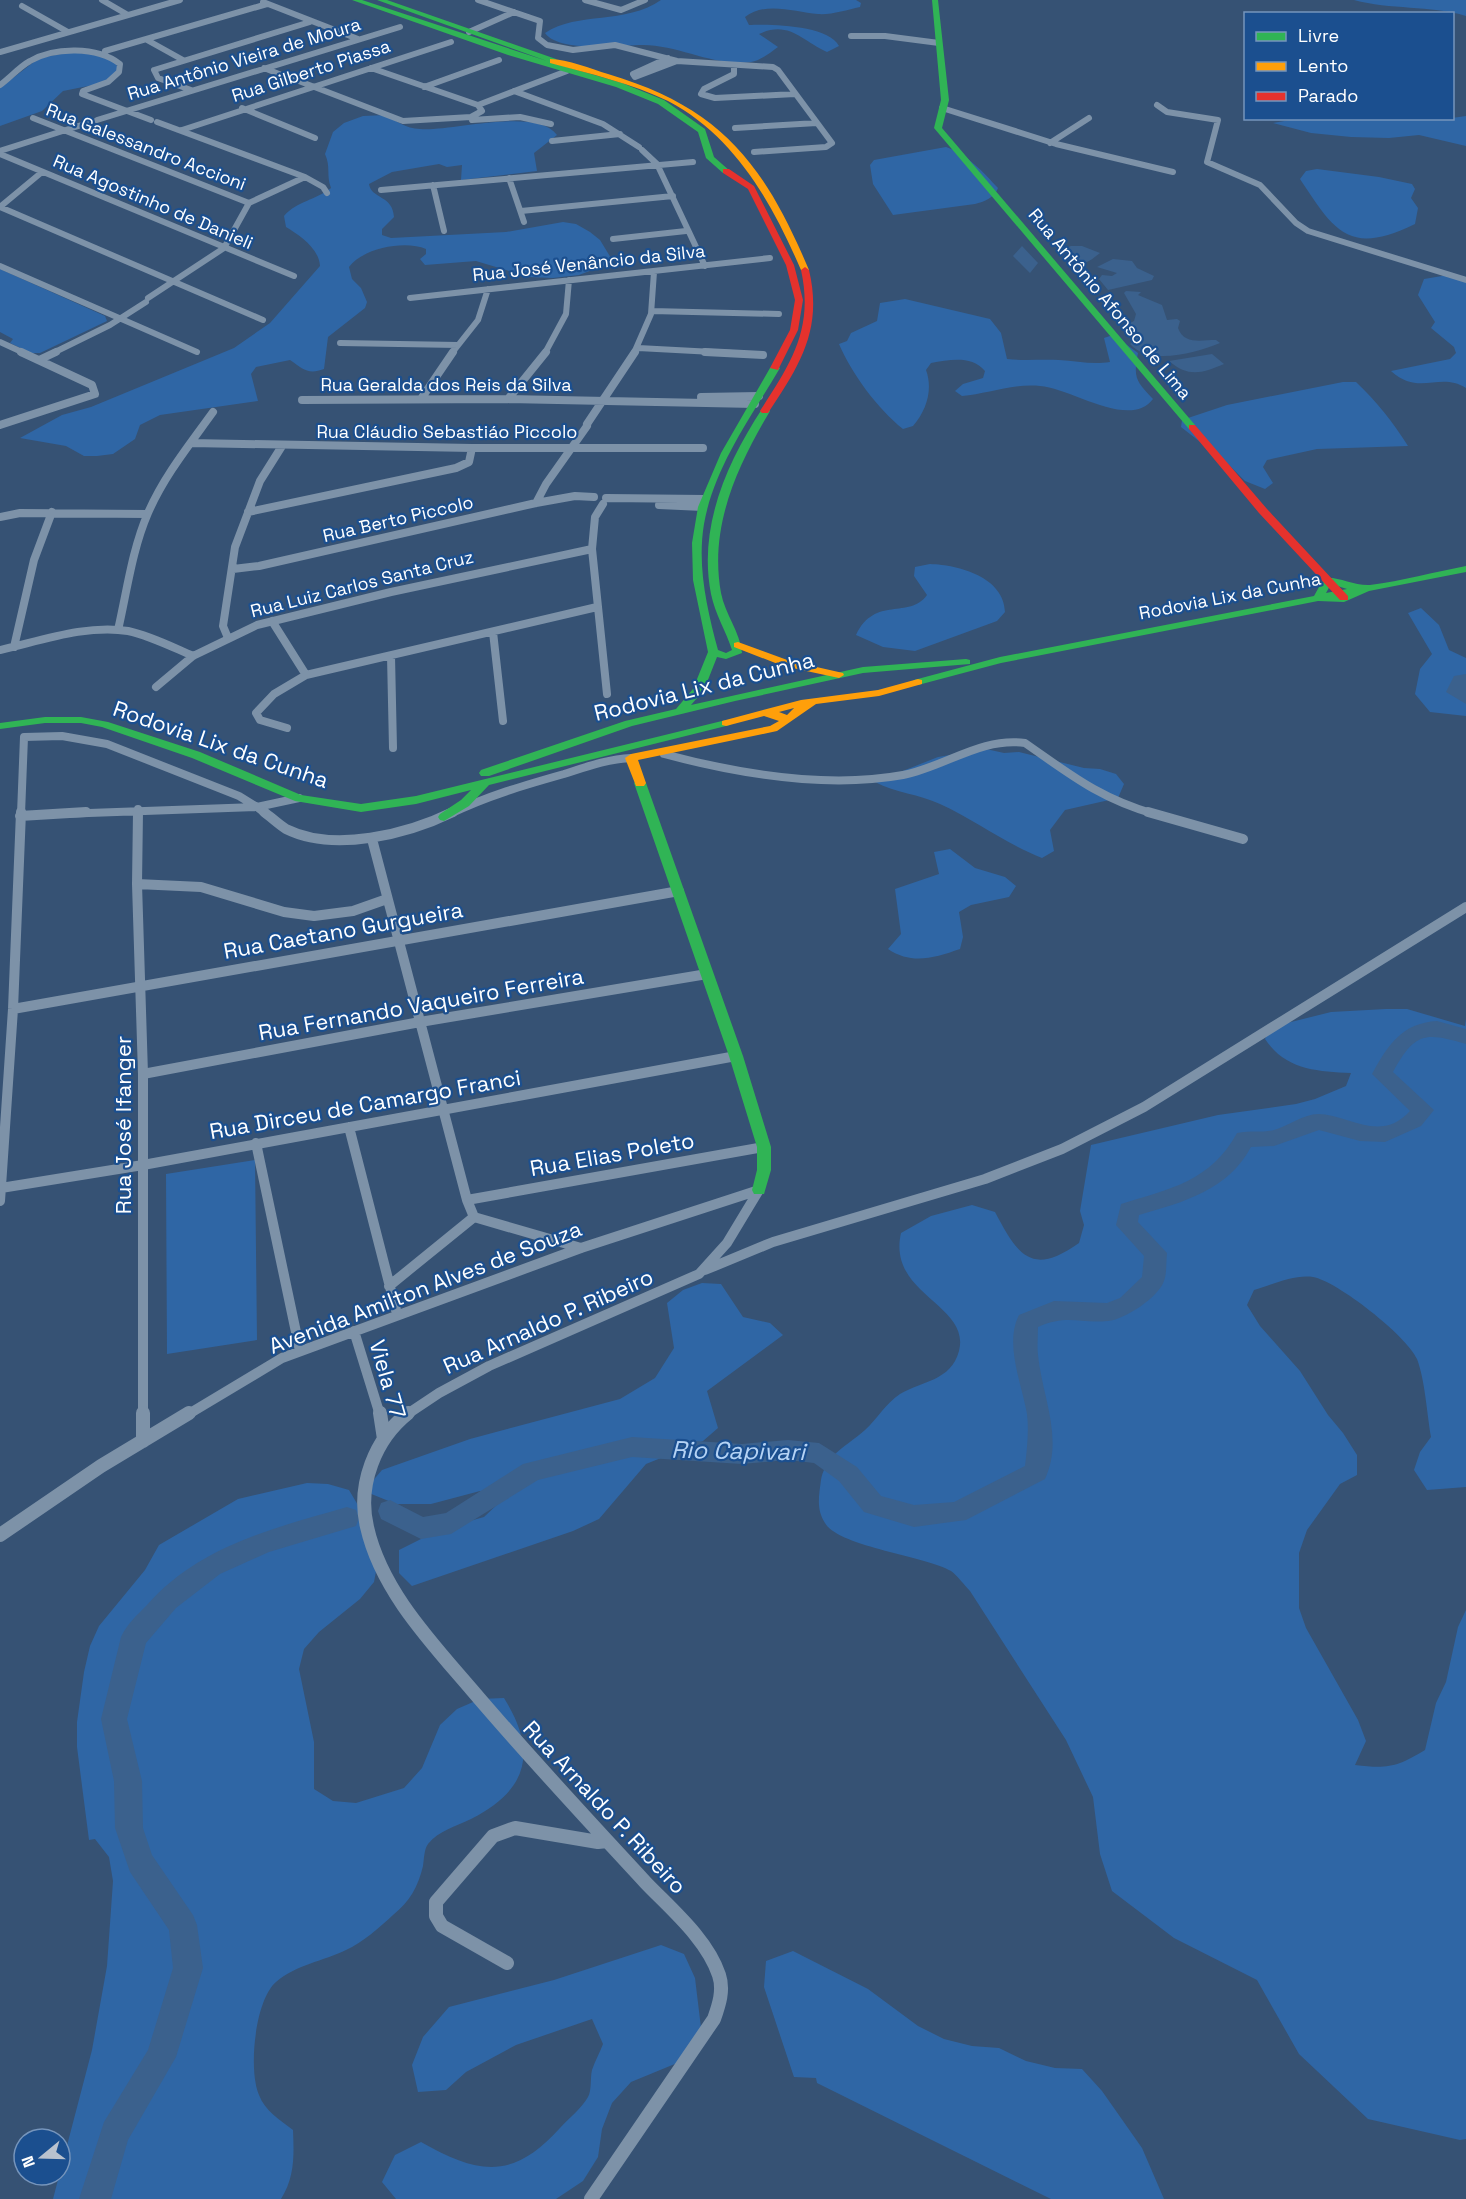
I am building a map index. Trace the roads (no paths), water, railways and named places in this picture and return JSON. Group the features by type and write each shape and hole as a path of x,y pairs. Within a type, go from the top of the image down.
{"main road":[{"path":"355,0 458,37 572,72 665,104 699,127 707,136 708,150 714,163 743,179 751,188 790,265 799,300 794,330 726,455 704,503 698,549 698,579 701,610 713,652 699,690 680,712"},
{"path":"380,0 469,32 655,93 696,114 734,149 749,167 762,186 805,268 813,300 811,319 799,352 734,466 717,519 714,553 718,603 726,626 739,650 732,655 719,656 713,652"},
{"name":"Rua Antônio Afonso de Lima","path":"935,0 945,100 938,128 1263,511 1342,595"},
{"path":"708,150 723,147 734,149"},
{"path":"724,170 749,167"},
{"path":"1318,597 1328,580 1346,586 1367,588 1466,568"},
{"path":"1342,595 1361,594 1367,588"},
{"name":"Rodovia Lix da Cunha","path":"0,726 45,720 104,724 196,755 299,798 318,803 361,808 393,804 643,745 760,712 913,685 1000,660 1318,597 1342,595"},
{"path":"738,645 765,659 795,668 839,675"},
{"name":"Rodovia Lix da Cunha","path":"393,804 628,723 863,670 1000,660"},
{"path":"855,696 879,685 880,679 863,670"},
{"path":"631,758 664,754 773,729 786,722 800,709 818,701"},
{"path":"760,712 781,716 786,722"},
{"path":"628,723 621,731 621,737 632,744 643,745"},
{"name":"Rua Arnaldo P. Ribeiro","path":"631,758 736,1056 764,1147 764,1170 759,1190"},
{"path":"444,817 465,803 485,782"}],"street":[{"path":"12,0 68,32"},
{"path":"102,0 128,15"},
{"path":"0,46 3,51 180,0"},
{"path":"258,0 358,39"},
{"path":"478,0 540,21 538,38 555,47 573,50 625,46 676,61 773,67 778,70 832,143 826,147 754,152"},
{"path":"490,4 499,0"},
{"path":"585,0 621,10 645,0"},
{"path":"105,51 267,4"},
{"path":"469,32 514,12"},
{"path":"191,90 154,75 154,70 310,22"},
{"name":"Rua Antônio Vieira de Moura","path":"0,152 191,90 400,27 393,25 351,37"},
{"path":"851,36 885,36 939,43"},
{"path":"147,40 183,60"},
{"path":"35,42 50,51"},
{"name":"Rua Gilberto Piassa","path":"182,130 242,108 451,42"},
{"path":"0,85 16,75 28,62 47,56 96,52 114,57 120,64 119,72 108,82 82,91 82,94 305,177 323,187 327,193"},
{"path":"668,58 633,74 634,77 676,61"},
{"path":"424,87 499,60"},
{"path":"734,65 734,74 704,89 701,94 715,98 795,94"},
{"path":"264,68 403,121 476,116 480,108 505,95 572,72"},
{"path":"371,68 480,108"},
{"path":"517,92 572,72"},
{"path":"517,92 584,116 620,134 640,148 657,164 673,196 686,231 705,266"},
{"path":"1157,105 1167,112 1218,120 1207,162 1260,185 1302,228 1372,253 1466,280"},
{"path":"242,108 315,138"},
{"path":"942,108 1050,143 1112,160 1173,172"},
{"path":"463,117 482,120 520,117 550,124"},
{"name":"Rua Galessandro Accioni","path":"33,118 61,131 249,203"},
{"path":"1050,143 1089,118"},
{"path":"735,128 817,123"},
{"path":"552,141 620,134"},
{"name":"Rua Agostinho de Danieli","path":"0,152 42,172 294,276"},
{"path":"381,190 693,162"},
{"path":"42,172 0,207 263,320"},
{"path":"39,360 121,319 224,248 232,239 241,214 249,203 305,177"},
{"path":"509,178 524,222"},
{"path":"433,185 444,231"},
{"path":"521,211 673,196"},
{"path":"613,238 686,231"},
{"name":"Rua José Venâncio da Silva","path":"410,298 770,258"},
{"path":"0,266 197,352"},
{"path":"536,503 546,484 638,348 652,310 656,286 654,272"},
{"path":"508,399 555,337 565,319 571,298 569,280"},
{"path":"420,399 458,345 472,332 485,309 488,289"},
{"path":"652,310 779,314"},
{"path":"0,342 92,385 95,394 80,401 2,424"},
{"path":"340,343 458,345"},
{"path":"638,348 764,355"},
{"name":"Rua Geralda dos Reis da Silva","path":"302,400 757,400"},
{"path":"118,630 147,514 213,412"},
{"name":"Rua Cláudio Sebastiáo Piccolo","path":"191,443 472,448 703,448"},
{"path":"228,638 223,630 224,617 235,547 260,481 282,446"},
{"path":"248,512 456,468 469,462 472,448"},
{"path":"546,484 551,491 567,498 604,502 704,503"},
{"name":"Rua Berto Piccolo","path":"233,569 259,566 536,503 567,498"},
{"path":"592,500 595,517 591,549 607,693"},
{"path":"595,517 604,502"},
{"path":"252,503 278,507"},
{"path":"0,517 20,513 52,512 147,514"},
{"path":"14,647 34,560 52,512"},
{"name":"Rua Luiz Carlos Santa Cruz","path":"156,687 193,656 244,630 272,621 432,582 591,549"},
{"path":"287,728 260,720 255,713 274,694 306,675 597,608"},
{"path":"224,617 244,630"},
{"path":"272,621 306,675"},
{"path":"0,650 118,630 135,633 193,656"},
{"path":"493,632 503,721"},
{"path":"391,656 393,748"},
{"path":"0,1202 13,1009 24,737 62,736 107,744 239,796 285,828 300,834 338,839 372,839 413,829 476,801 518,786 614,759 631,758"},
{"path":"664,754 704,763 788,775 880,779 906,775 995,744 1016,740 1025,743 1097,793 1120,804 1243,839"},
{"path":"20,816 138,809 257,807 299,798"},
{"name":"Rua José Ifanger","path":"138,809 137,884 143,1074 143,1441"},
{"path":"372,839 467,1200 474,1217"},
{"name":"Rua Caetano Gurgueira","path":"137,884 201,887 284,912 314,916 353,911 387,899"},
{"name":"Rua Caetano Gurgueira","path":"13,1009 679,891"},
{"path":"703,1271 773,1242 985,1179 1062,1149 1164,1095 1466,907"},
{"name":"Rua Fernando Vaqueiro Ferreira","path":"143,1074 420,1022 707,974"},
{"name":"Rua Dirceu de Camargo Franci","path":"1,1188 143,1166 256,1143 736,1056"},
{"path":"349,1127 397,1314"},
{"path":"256,1143 300,1351"},
{"name":"Rua Elias Poleto","path":"467,1200 764,1147"},
{"name":"Rua Arnaldo P. Ribeiro","path":"591,2199 714,2019 722,1999 718,1969 696,1937 513,1739 422,1633 390,1579 367,1528 364,1504 366,1483 374,1457 384,1439 401,1418 423,1402 527,1348 663,1292 703,1271 742,1221 759,1190"},
{"name":"Avenida Amilton Alves de Souza","path":"0,1535 39,1506 282,1358 581,1248 759,1190"},
{"path":"389,1286 474,1217"},
{"path":"474,1217 581,1248"},
{"name":"Viela 77","path":"354,1331 378,1403 384,1439"},
{"path":"507,1963 442,1926 436,1916 436,1902 493,1836 504,1830 514,1828 598,1842 607,1841"}],"waterway":[{"name":"Rio Capivari","path":"1466,679 1460,680 1455,692 1466,699"},
{"name":"Rio Capivari","path":"390,1511 421,1528 451,1523 532,1471 632,1447 742,1454 788,1450 819,1453 848,1474 873,1504 914,1516 957,1512 1036,1472 1040,1445 1039,1415 1026,1355 1027,1322 1054,1310 1109,1312 1128,1304 1153,1281 1156,1253 1127,1225 1129,1210 1180,1194 1211,1179 1225,1168 1245,1139 1274,1138 1318,1122 1360,1133 1385,1134 1414,1120 1423,1110 1382,1074 1390,1060 1406,1039 1426,1029 1451,1031 1466,1037"},
{"name":"Rio Capivari","path":"95,2199 115,2133 161,2057 188,1968 183,1925 140,1862 129,1828 128,1781 114,1719 134,1637 167,1600 211,1566 264,1542 347,1518"}]}
